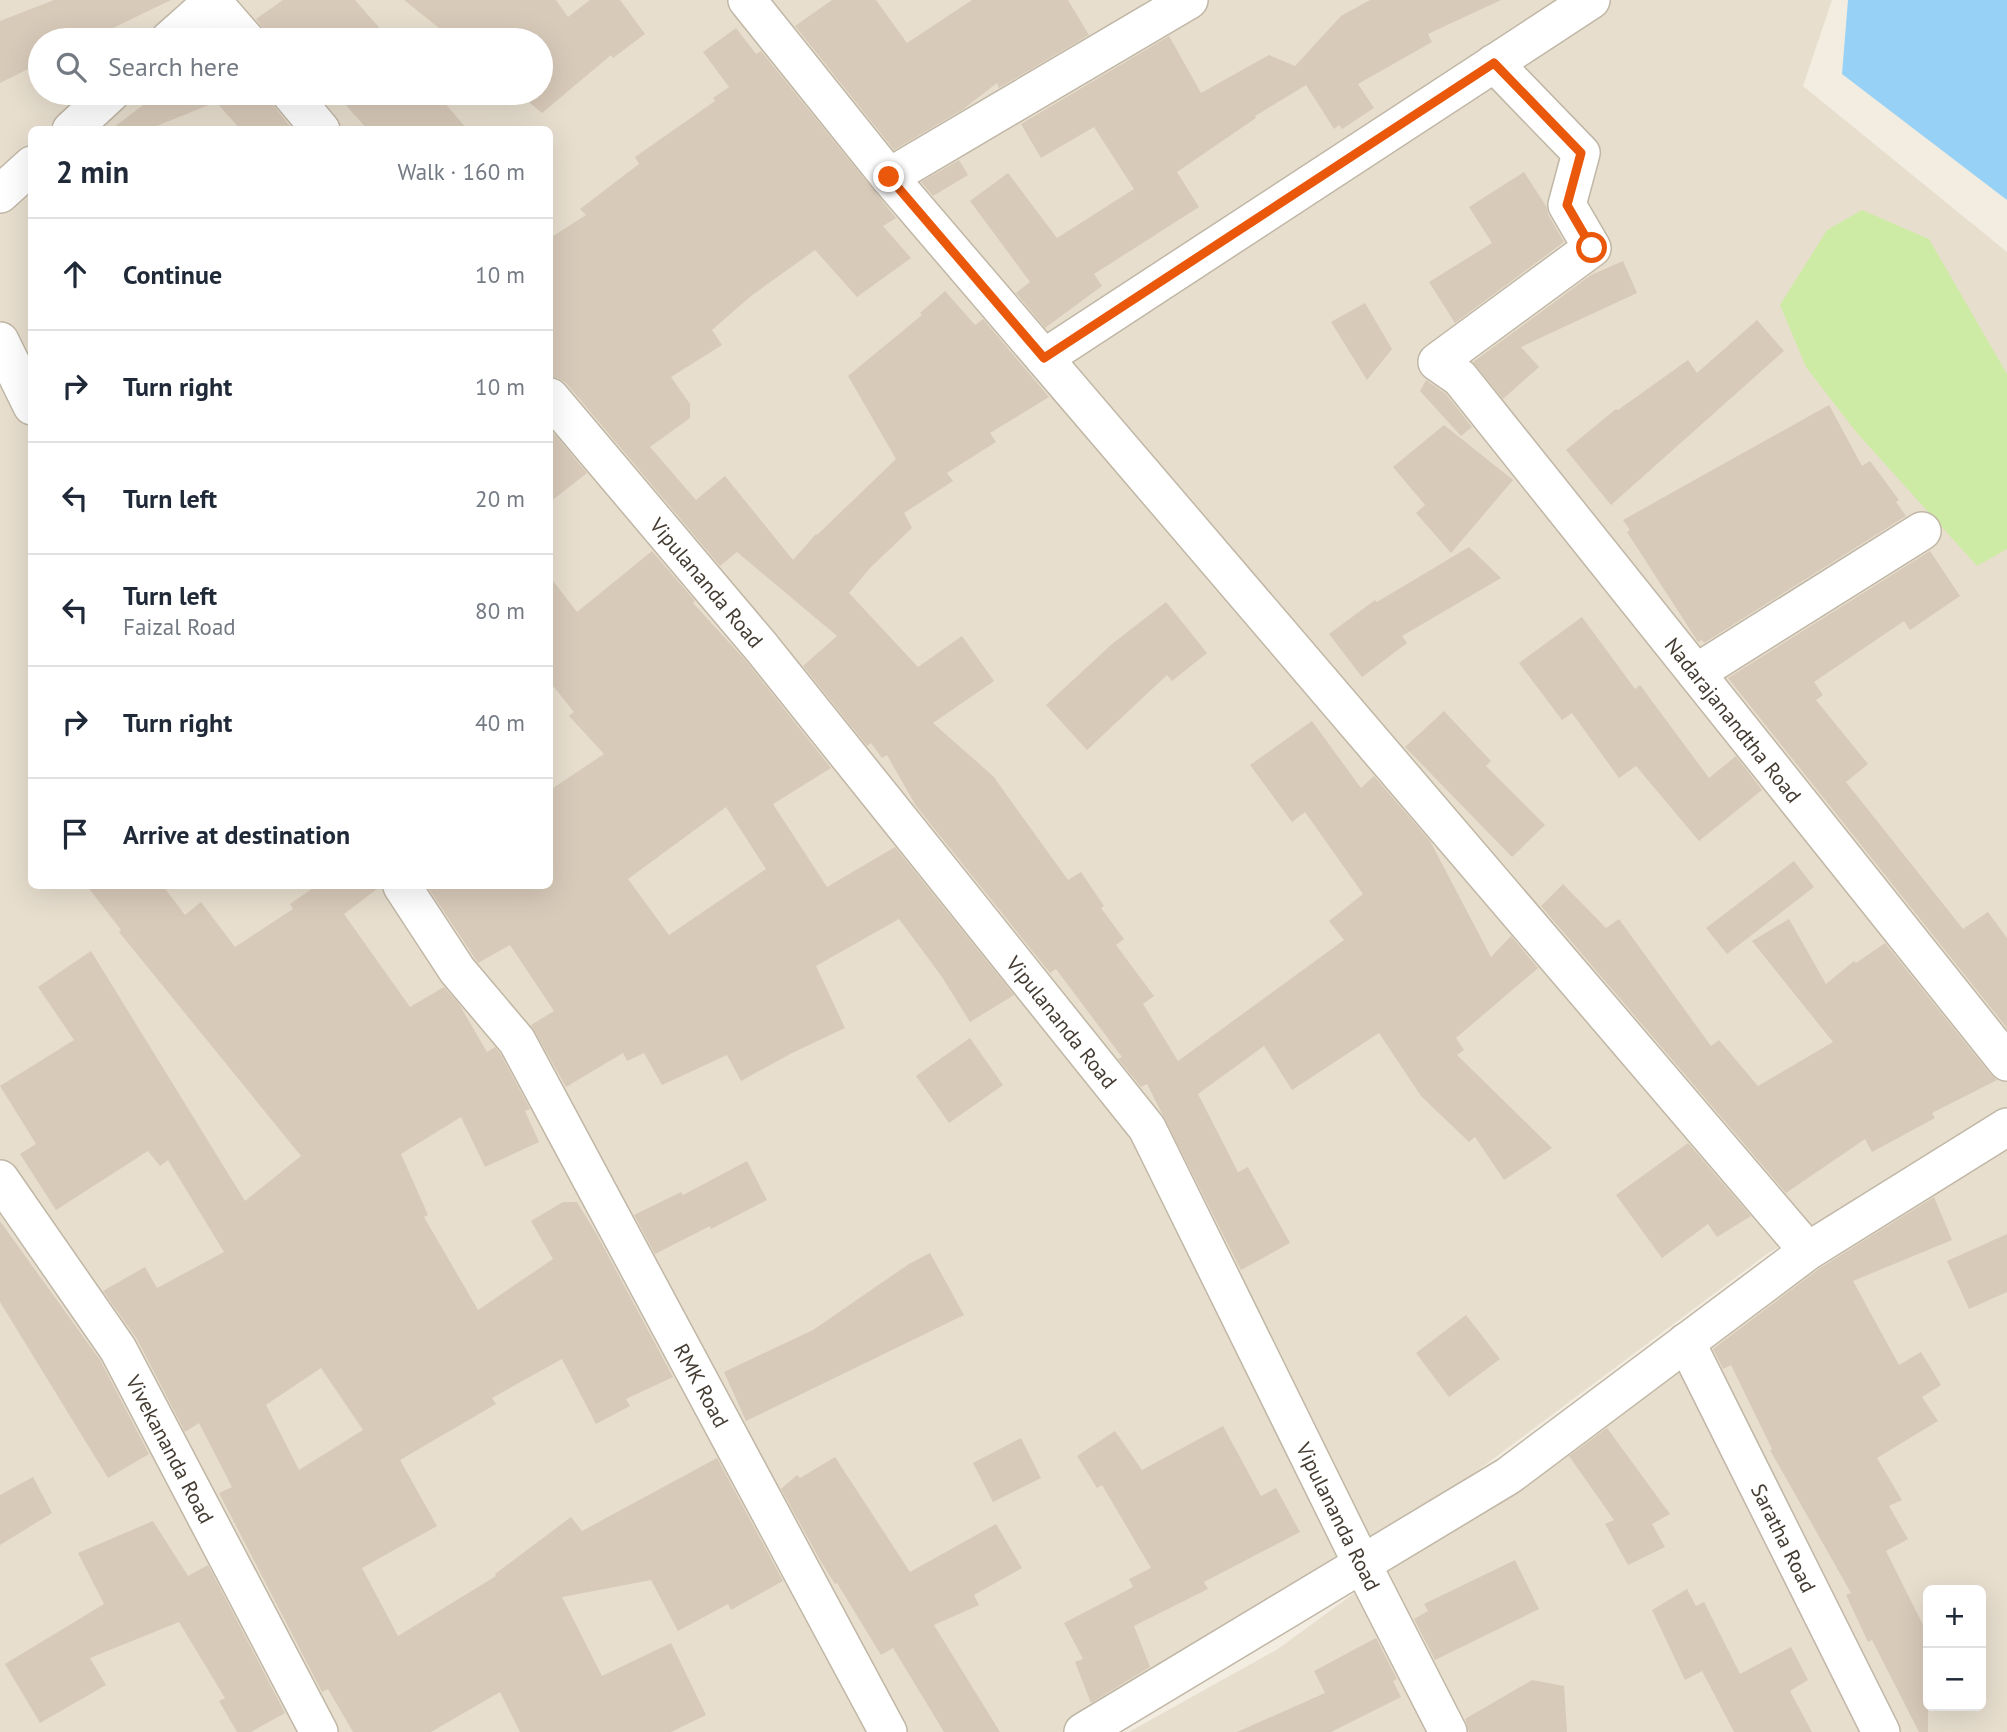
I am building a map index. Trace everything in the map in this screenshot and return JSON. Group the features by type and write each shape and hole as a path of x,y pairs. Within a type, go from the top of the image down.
{"street":[{"path":"747,0 889,177 1808,1251"},
{"path":"889,177 1189,0"},
{"path":"1044,358 1591,0"},
{"path":"183,28 213,1 236,28"},
{"name":"Nadarajanandtha Road","path":"1494,63 1581,153 1567,205 1592,248 1437,362 1460,378 2007,1062"},
{"path":"75,126 98,105"},
{"path":"300,105 318,126"},
{"path":"0,194 28,169"},
{"path":"0,341 28,398"},
{"name":"Vipulananda Road","path":"553,401 762,648 1147,1128 1448,1732"},
{"path":"1696,673 1922,531"},
{"name":"RMK Road","path":"404,889 457,970 517,1041 888,1732"},
{"path":"1083,1732 1508,1476 1808,1251 2007,1127"},
{"name":"Vivekananda Road","path":"0,1179 118,1349 319,1732"},
{"name":"Saratha Road","path":"1686,1342 1881,1732"}],"shaded area":[{"path":"0,0 1832,0 1803,86 2007,252 2007,1107 1767,1254 1477,1471 1229,1634 1062,1732 0,1732"},
{"path":"2007,1148 2007,1732 1129,1732 1278,1649 1646,1379"}],"green space":[{"path":"1862,210 1929,239 2007,374 2007,549 1977,566 1857,433 1806,367 1780,305 1827,230"}],"water":[{"path":"1848,0 2007,0 2007,200 1842,74"}],"building":[{"path":"54,0 171,0 113,28 28,28 28,69 0,83 0,21"},
{"path":"283,0 355,0 380,28 262,28 256,19"},
{"path":"404,0 556,0 568,17 590,0 620,0 645,34 613,58 611,55 553,104 553,28 439,28"},
{"path":"832,0 876,0 907,43 972,0 1068,0 1089,35 999,88 997,83 962,110 894,150 795,26"},
{"path":"1370,0 1501,0 1428,34 1432,42 1358,84 1374,108 1342,129 1339,125 1334,129 1306,85 1255,116 1256,118 1177,172 1199,207 1094,274 1102,286 1045,328 1016,293 1030,282 970,201 1008,173 1057,238 1134,189 1094,127 1041,158 1021,124 1169,36 1201,93 1269,55 1295,66 1341,16"},
{"path":"736,28 756,54 761,51 896,218 883,226 911,258 857,297 815,250 751,296 712,330 722,345 671,377 690,404 690,418 650,447 696,500 725,476 793,560 816,534 896,459 848,376 922,315 920,313 945,291 975,325 983,319 1049,397 990,433 996,442 947,473 953,481 904,513 912,528 870,568 849,593 918,667 962,636 994,681 933,723 993,776 1068,880 1081,872 1104,906 1101,908 1124,939 1116,945 1154,996 1143,1004 1178,1061 1344,940 1329,921 1363,894 1305,812 1292,822 1250,765 1312,721 1361,788 1374,776 1430,841 1491,957 1511,936 1538,968 1456,1038 1464,1050 1457,1055 1552,1148 1504,1180 1475,1137 1469,1142 1421,1096 1379,1033 1292,1090 1264,1046 1198,1094 1238,1172 1248,1167 1290,1243 1241,1270 1147,1084 1141,1087 1118,1059 1122,1057 1056,969 1050,973 916,806 887,755 882,758 871,743 867,746 803,666 837,636 737,552 720,566 566,383 553,377 553,236 586,215 580,209 639,164 635,157 715,101 713,98 729,87 703,52"},
{"path":"143,105 209,105 157,126 115,126"},
{"path":"219,105 274,105 290,126 237,126"},
{"path":"346,105 446,105 465,126 364,126"},
{"path":"532,105 552,105 542,113"},
{"path":"959,160 968,175 933,196 921,182"},
{"path":"1524,172 1546,206 1564,242 1455,323 1429,282 1492,243 1469,207"},
{"path":"1623,261 1637,293 1521,347 1539,367 1503,399 1473,362 1591,275"},
{"path":"1365,303 1392,349 1367,380 1331,322"},
{"path":"1757,320 1784,351 1611,505 1566,450 1616,409 1688,360 1697,373"},
{"path":"1426,380 1446,394 1472,427 1461,436 1420,391"},
{"path":"1829,405 1862,466 1870,461 1899,500 1896,502 1906,516 1704,643 1702,640 1698,642 1627,532 1630,530 1623,520"},
{"path":"1444,425 1513,480 1451,553 1416,513 1425,505 1393,467"},
{"path":"553,433 587,473 553,500"},
{"path":"1469,547 1501,578 1402,636 1407,643 1362,677 1329,634 1375,600 1377,602"},
{"path":"652,551 695,601 693,603 746,661 831,768 773,804 827,887 895,847 1014,995 970,1022 942,977 899,919 816,966 845,1028 741,1081 727,1055 662,1085 644,1053 627,1061 623,1053 566,1087 531,1025 554,1011 510,945 478,963 429,889 553,889 553,788 604,754 569,716 574,712 553,686 553,581 577,612","holes":["726,807 766,869 669,935 628,879"]},
{"path":"1930,551 1960,596 1910,630 1904,621 1814,682 1823,695 1816,700 1868,764 1846,782 1963,929 1988,912 2007,938 2007,1028 1728,678"},
{"path":"1166,602 1207,653 1172,681 1167,675 1087,750 1046,705 1112,644"},
{"path":"1582,617 1635,689 1640,685 1709,778 1736,756 1762,790 1699,841 1636,766 1619,778 1572,713 1562,720 1519,663"},
{"path":"1444,711 1491,761 1486,766 1545,825 1512,857 1405,747"},
{"path":"1794,861 1814,887 1727,954 1706,928"},
{"path":"1563,884 1606,928 1619,919 1711,1046 1719,1040 1758,1086 1833,1042 1752,941 1789,919 1826,984 1854,961 1856,963 1885,943 1997,1080 1932,1113 1935,1118 1872,1152 1865,1139 1786,1193 1541,906"},
{"path":"89,889 165,889 185,915 201,902 235,947 293,909 290,904 312,889 377,889 344,914 410,1007 444,987 459,1004 487,1052 495,1047 500,1053 530,1109 525,1111 539,1142 485,1167 461,1117 401,1154 428,1215 424,1217 478,1310 553,1259 531,1221 563,1202 577,1202 673,1377 626,1399 630,1406 596,1424 562,1359 492,1398 496,1404 400,1460 437,1526 362,1568 398,1636 496,1576 495,1574 571,1517 582,1531 717,1458 783,1581 731,1610 728,1604 678,1631 651,1580 562,1597 602,1676 671,1643 706,1715 671,1732 520,1732 500,1692 431,1732 353,1732 328,1689 322,1692 219,1493 232,1487 199,1423 185,1432 137,1339 103,1291 145,1267 157,1288 224,1252 168,1160 160,1166 148,1151 56,1210 20,1154 36,1144 0,1086 74,1040 38,987 91,951 245,1201 301,1156 119,932 121,930","holes":["321,1368 363,1430 299,1470 266,1405"]},
{"path":"970,1038 1003,1085 949,1123 916,1076"},
{"path":"1688,1143 1751,1216 1717,1237 1708,1224 1662,1258 1616,1195"},
{"path":"747,1161 767,1200 655,1254 634,1215 681,1192 683,1195"},
{"path":"1934,1197 1952,1240 1853,1281 1899,1365 1921,1352 1941,1385 1922,1397 1938,1421 1877,1458 1902,1500 1889,1506 1908,1539 1886,1551 1923,1625 1923,1711 1928,1711 1928,1732 1919,1732 1872,1640 1868,1642 1846,1595 1851,1593 1770,1450 1772,1449 1731,1365 1723,1369 1713,1349 1820,1268"},
{"path":"0,1221 100,1360 149,1454 108,1478 0,1302"},
{"path":"2007,1234 2007,1292 1969,1309 1947,1261"},
{"path":"930,1253 964,1315 746,1421 724,1372 813,1330 909,1264"},
{"path":"1466,1315 1500,1359 1449,1397 1416,1353"},
{"path":"1223,1426 1261,1496 1276,1488 1300,1532 1204,1582 1208,1589 1134,1626 1150,1667 1091,1703 1075,1662 1083,1659 1064,1623 1133,1587 1129,1579 1151,1568 1102,1485 1097,1488 1077,1456 1115,1431 1142,1470"},
{"path":"1607,1428 1670,1514 1652,1524 1665,1547 1628,1565 1605,1524 1614,1520 1569,1456"},
{"path":"1021,1438 1041,1478 993,1502 973,1463"},
{"path":"835,1457 910,1572 996,1524 1022,1568 974,1595 979,1605 934,1625 1000,1732 944,1732 893,1648 881,1655 820,1560 781,1489 797,1475 800,1478"},
{"path":"33,1477 52,1513 0,1545 0,1495"},
{"path":"153,1521 188,1576 208,1565 285,1713 251,1732 237,1732 219,1701 225,1698 179,1622 90,1658 106,1685 40,1723 5,1664 104,1604 78,1553"},
{"path":"1515,1560 1539,1609 1435,1660 1414,1619 1428,1611 1424,1604"},
{"path":"1687,1589 1696,1606 1704,1602 1740,1674 1791,1647 1808,1680 1790,1691 1812,1732 1734,1732 1702,1671 1685,1680 1652,1610"},
{"path":"1376,1638 1397,1679 1393,1681 1401,1697 1331,1732 1237,1732 1325,1693 1314,1671"},
{"path":"1532,1680 1564,1686 1567,1732 1469,1732 1465,1719"}],"route":[{"path":"889,177 1044,358 1494,63 1581,153 1567,205 1592,248"}]}
